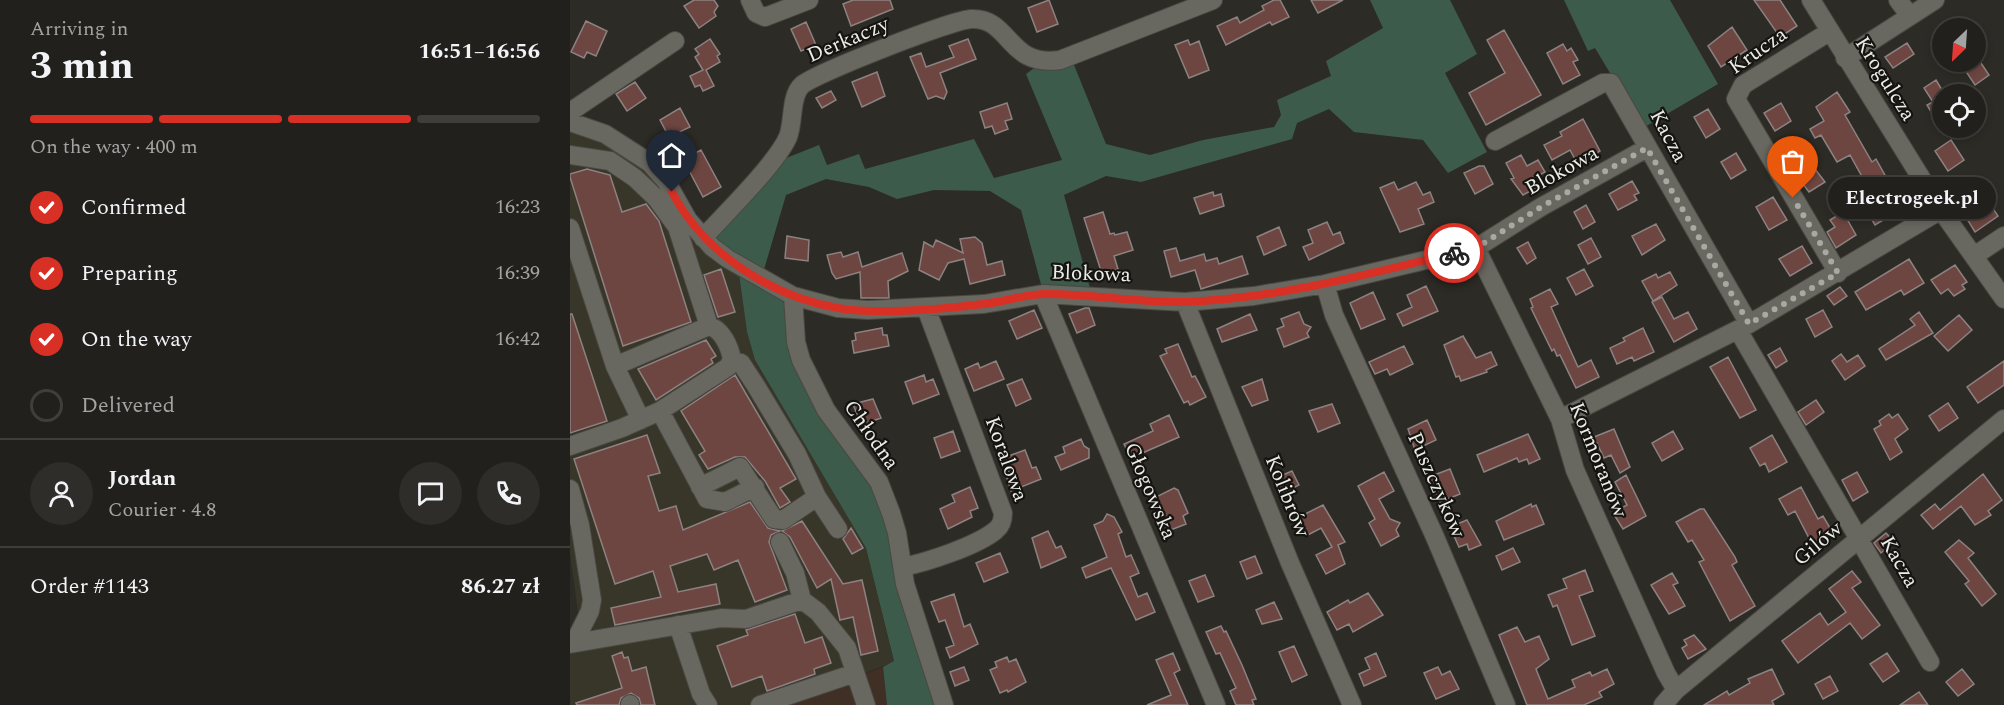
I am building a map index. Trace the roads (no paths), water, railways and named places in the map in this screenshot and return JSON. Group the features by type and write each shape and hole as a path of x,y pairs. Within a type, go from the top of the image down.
{"street":[{"path":"750,0 756,13 765,17 809,0"},
{"name":"Derkaczy","path":"703,238 783,147 792,123 798,92 810,80 883,49 967,20 976,19 993,26 1016,49 1034,61 1060,60 1213,0"},
{"name":"Krogulcza","path":"1811,0 1941,210 2004,299"},
{"path":"1898,0 1910,16"},
{"path":"1845,58 1935,0"},
{"name":"Krucza","path":"1829,32 1743,85 1736,99 1838,273"},
{"path":"570,112 675,41"},
{"name":"Kacza","path":"1495,141 1608,82 1611,83 1628,108 1647,148 1859,538 1930,662"},
{"name":"Blokowa","path":"570,122 605,134 650,163 666,181 688,220 703,238 728,259 793,296 838,308 926,308 984,304 1043,294 1185,302 1254,296 1325,284 1476,248 1531,213 1647,148"},
{"path":"570,155 610,161 630,173 656,198 677,227 709,326"},
{"path":"1560,419 1744,327 1941,210"},
{"path":"570,228 615,366 641,420"},
{"path":"1974,256 2004,236"},
{"name":"Kormoranów","path":"1476,248 1560,419 1580,480 1666,673 1676,690"},
{"name":"Puszczyków","path":"1325,284 1334,315 1435,537 1506,705"},
{"name":"Głogowska","path":"1043,294 1216,705"},
{"name":"Chłodna","path":"793,296 796,342 801,360 826,410 879,482 897,532 905,584 944,705"},
{"name":"Kolibrów","path":"1185,302 1290,563 1353,705"},
{"name":"Koralowa","path":"903,567 935,558 969,544 994,532 1003,519 1003,513 926,308"},
{"path":"570,446 660,411 728,367 732,360 730,349 718,330 709,326 615,366"},
{"path":"732,360 741,363 756,386 802,462 817,496 838,529"},
{"path":"660,411 707,499 716,502 732,500 754,487"},
{"name":"Gilów","path":"1663,705 1676,690 2004,419"},
{"path":"700,487 737,467 744,469 778,521 817,496"},
{"path":"570,489 580,525 592,600 591,611 572,643"},
{"path":"780,542 795,573 802,600 818,612 847,648 866,705"},
{"path":"572,643 721,618 746,619 802,600"},
{"path":"678,625 700,694 708,705"},
{"path":"760,705 855,673"}],"place":[{"name":"Electrogeek.pl","path":"1793,198"}]}
